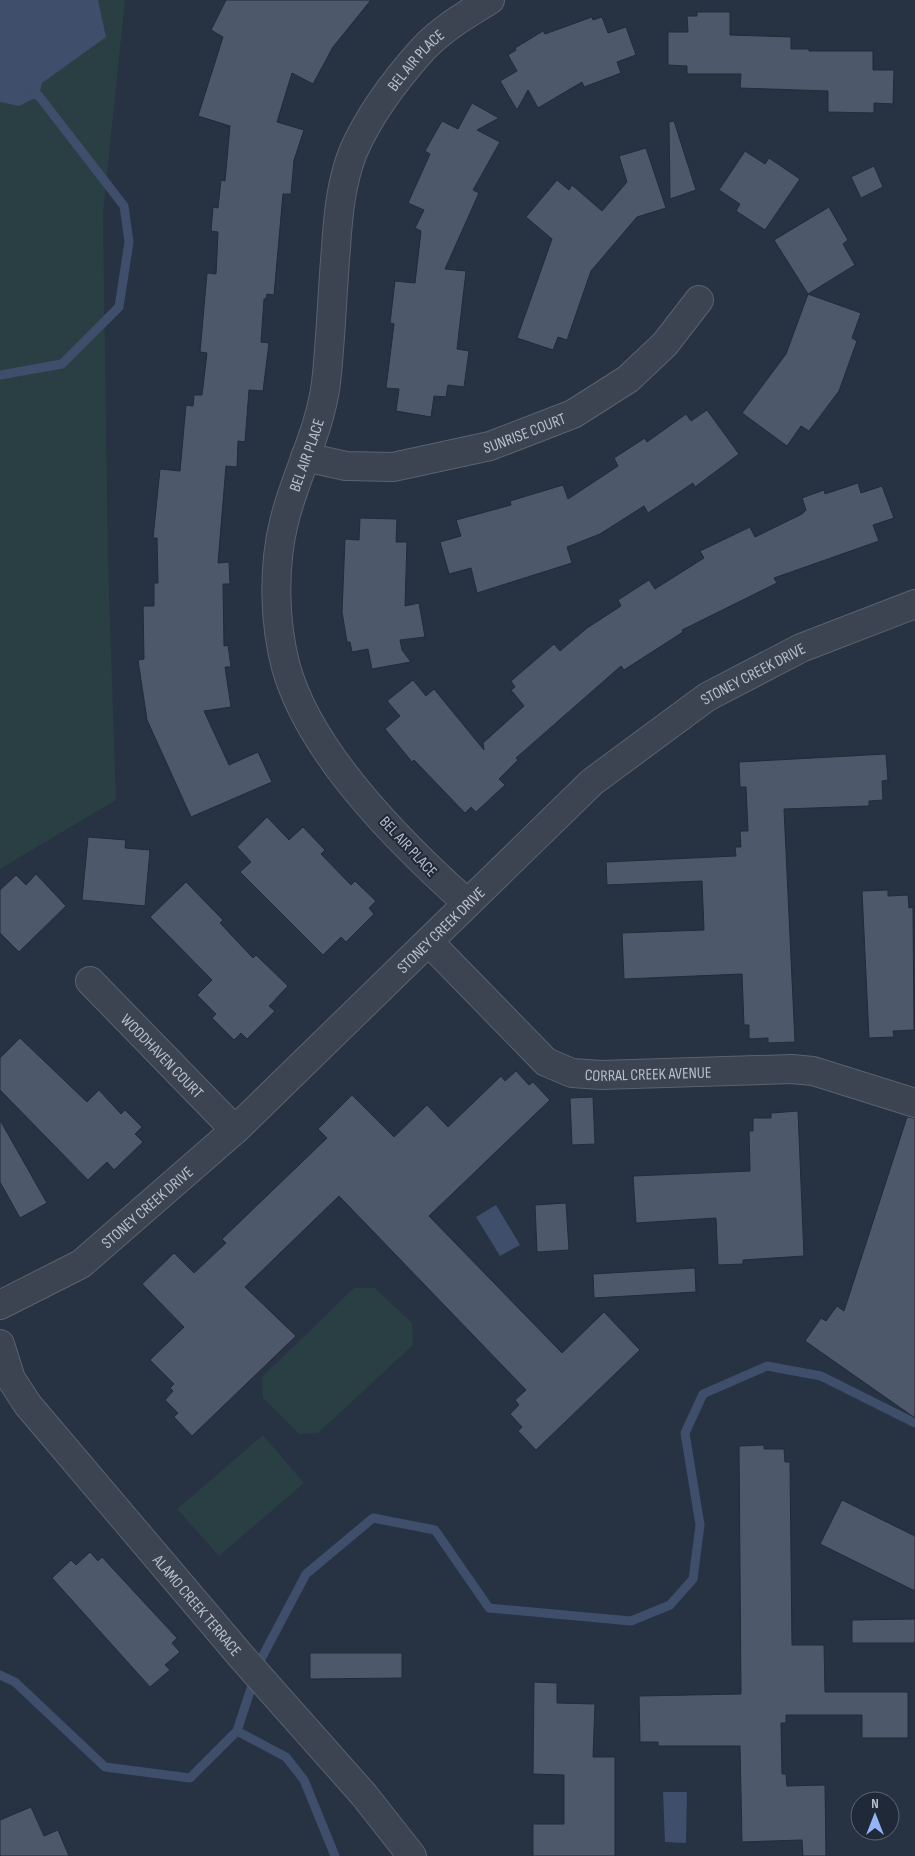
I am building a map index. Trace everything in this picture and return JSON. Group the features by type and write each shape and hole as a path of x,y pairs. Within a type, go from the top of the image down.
{"street":[{"name":"BEL AIR PLACE","path":"467,903 426,867 355,788 307,720 286,668 278,625 276,589 284,523 306,457 325,386 340,194 353,152 372,114 424,48 456,21 490,0"},
{"name":"SUNRISE COURT","path":"306,457 346,466 393,467 490,446 573,414 628,379 665,344 699,300"},
{"name":"STONEY CREEK DRIVE","path":"0,1305 81,1264 235,1130 592,782 707,696 801,648 915,604"},
{"name":"CORRAL CREEK AVENUE","path":"429,942 546,1062 572,1073 601,1075 792,1069 813,1071 915,1103"},
{"name":"WOODHAVEN COURT","path":"90,981 235,1130"},
{"name":"ALAMO CREEK TERRACE","path":"0,1344 11,1379 28,1404 240,1655 364,1795 412,1856"}],"green space":[{"path":"0,0 125,0 103,213 108,561 116,800 0,869"},
{"path":"354,1288 375,1288 412,1323 413,1345 318,1433 299,1434 263,1398 262,1377"},
{"path":"263,1435 304,1483 219,1556 177,1509"}],"water":[{"path":"0,0 98,0 106,37 42,83 39,96 19,106 0,102"},
{"path":"496,1205 520,1245 500,1256 476,1217"},
{"path":"663,1792 687,1792 686,1843 665,1842"}],"building":[{"path":"226,0 371,0 333,47 313,84 292,73 277,122 304,130 294,160 291,194 283,194 274,295 267,294 266,299 264,299 261,342 269,343 263,391 249,390 245,442 238,441 237,467 226,466 218,563 229,562 230,584 223,584 224,646 228,645 231,667 225,667 231,707 204,711 229,765 258,752 272,782 191,817 147,720 138,660 144,659 143,606 154,606 154,583 158,583 157,538 153,538 160,469 180,471 186,405 193,406 194,395 202,395 207,353 200,352 207,273 216,274 218,232 211,231 213,207 218,208 221,180 225,181 230,126 198,116 223,37 211,30"},
{"path":"697,12 730,12 730,35 791,37 791,49 809,49 809,51 873,51 873,70 894,70 893,104 874,103 874,113 828,112 828,91 740,88 741,74 687,74 687,66 668,65 668,32 688,32 687,16 697,16"},
{"path":"592,17 593,20 602,17 608,33 626,27 636,55 617,62 621,73 584,87 582,82 538,108 528,90 517,110 500,81 517,71 508,55 516,50 515,48 543,31 545,34"},
{"path":"472,103 499,118 477,130 500,142 473,190 479,193 445,269 466,271 457,349 469,351 464,387 448,385 446,397 434,396 431,417 396,411 399,389 386,388 394,324 390,323 395,281 415,283 421,231 415,228 424,210 408,203 430,154 425,151 442,121 458,129"},
{"path":"674,121 696,190 670,199 669,122"},
{"path":"646,148 666,208 637,217 591,271 567,340 558,337 553,350 517,338 552,239 526,217 557,180 569,190 572,185 602,211 627,182 619,156"},
{"path":"745,151 765,164 769,158 800,179 765,230 736,211 740,204 719,190"},
{"path":"874,166 883,187 861,198 851,177"},
{"path":"829,207 848,240 843,244 855,265 808,294 774,240"},
{"path":"808,294 861,313 852,338 857,341 839,391 809,431 801,426 787,446 742,413 786,354"},
{"path":"707,410 739,454 695,487 693,483 648,513 644,506 600,534 567,547 572,563 477,593 471,568 449,574 440,542 461,536 456,520 511,505 510,501 563,485 568,499 618,466 614,458 645,438 647,442 686,414 691,421"},
{"path":"858,483 861,493 882,486 894,518 873,525 879,541 774,578 777,583 682,630 683,632 624,670 621,666 516,758 518,760 499,779 505,785 476,812 471,807 465,813 414,760 412,762 385,729 400,716 387,701 413,680 426,696 434,689 484,750 483,743 524,706 511,690 515,687 511,681 554,644 560,651 587,628 621,606 618,600 649,580 655,589 704,558 700,551 750,527 755,537 802,514 806,510 802,498 824,490 825,494"},
{"path":"360,518 397,519 396,542 407,542 405,606 419,603 425,637 400,640 402,650 411,662 372,669 368,649 352,652 350,642 347,642 342,612 345,539 359,540"},
{"path":"886,754 888,780 882,781 883,800 869,801 869,806 784,809 795,1042 768,1043 768,1038 749,1039 749,1025 744,1025 742,974 624,979 622,933 704,930 702,881 607,885 606,862 736,856 735,847 741,847 740,831 748,831 746,787 740,787 739,762"},
{"path":"267,817 289,840 303,827 325,850 321,854 351,885 355,881 376,901 369,908 374,914 346,942 341,937 323,955 240,872 251,862 237,847"},
{"path":"88,837 126,840 125,848 150,850 145,906 82,900"},
{"path":"36,874 66,906 19,952 0,933 0,890 16,875 26,885"},
{"path":"186,882 223,920 220,923 253,958 256,955 288,986 269,1006 275,1011 247,1039 241,1033 234,1040 212,1018 216,1014 197,995 212,980 150,917"},
{"path":"888,890 888,896 908,895 909,908 913,907 914,1030 893,1031 894,1037 869,1038 862,891"},
{"path":"20,1038 87,1102 99,1090 121,1114 125,1110 142,1127 135,1134 143,1142 114,1170 107,1162 88,1180 0,1090 0,1058"},
{"path":"516,1071 529,1085 533,1082 550,1100 429,1216 562,1353 604,1312 640,1350 536,1450 518,1431 522,1427 510,1414 519,1405 515,1400 526,1390 339,1196 245,1287 296,1336 192,1436 174,1417 178,1413 165,1400 173,1391 170,1388 174,1384 150,1360 184,1327 142,1284 174,1253 194,1273 226,1243 222,1239 327,1138 318,1129 352,1095 394,1137 427,1105 448,1127 501,1076 505,1081"},
{"path":"593,1097 595,1144 572,1145 570,1098"},
{"path":"798,1111 804,1256 743,1260 743,1264 718,1265 716,1218 636,1223 633,1176 750,1171 749,1131 753,1131 753,1118 771,1118 771,1113"},
{"path":"907,1117 915,1118 915,1418 805,1341 821,1318 826,1321 837,1306 844,1311"},
{"path":"0,1120 47,1203 20,1218 0,1182"},
{"path":"566,1203 569,1250 537,1252 535,1205"},
{"path":"695,1268 696,1292 594,1298 593,1274"},
{"path":"764,1445 764,1449 784,1449 785,1462 790,1462 792,1645 824,1645 825,1692 908,1692 908,1738 862,1738 862,1715 786,1715 786,1723 781,1723 782,1774 786,1774 787,1786 825,1785 826,1856 803,1856 802,1840 742,1842 740,1746 658,1746 658,1742 640,1742 639,1696 741,1694 739,1446"},
{"path":"842,1500 915,1536 915,1591 820,1544"},
{"path":"90,1552 98,1561 102,1557 177,1638 172,1643 180,1652 165,1665 170,1670 150,1687 52,1578 71,1560 76,1565"},
{"path":"915,1619 915,1643 852,1643 852,1620"},
{"path":"310,1653 402,1653 402,1678 310,1679"},
{"path":"534,1682 557,1683 557,1703 595,1704 593,1757 615,1757 615,1856 533,1856 533,1824 564,1824 564,1775 533,1774"},
{"path":"31,1807 44,1836 58,1830 69,1856 0,1856 0,1820"}],"waterway":[{"path":"0,375 62,364 119,307 129,242 124,206 39,96 30,93"},
{"path":"0,1675 15,1682 105,1767 190,1778 237,1731 260,1661 306,1574 373,1518 435,1530 489,1608 631,1621 670,1605 693,1579 700,1525 685,1433 703,1394 767,1366 821,1376 915,1423"},
{"path":"237,1731 286,1757 304,1780 335,1856"}]}
